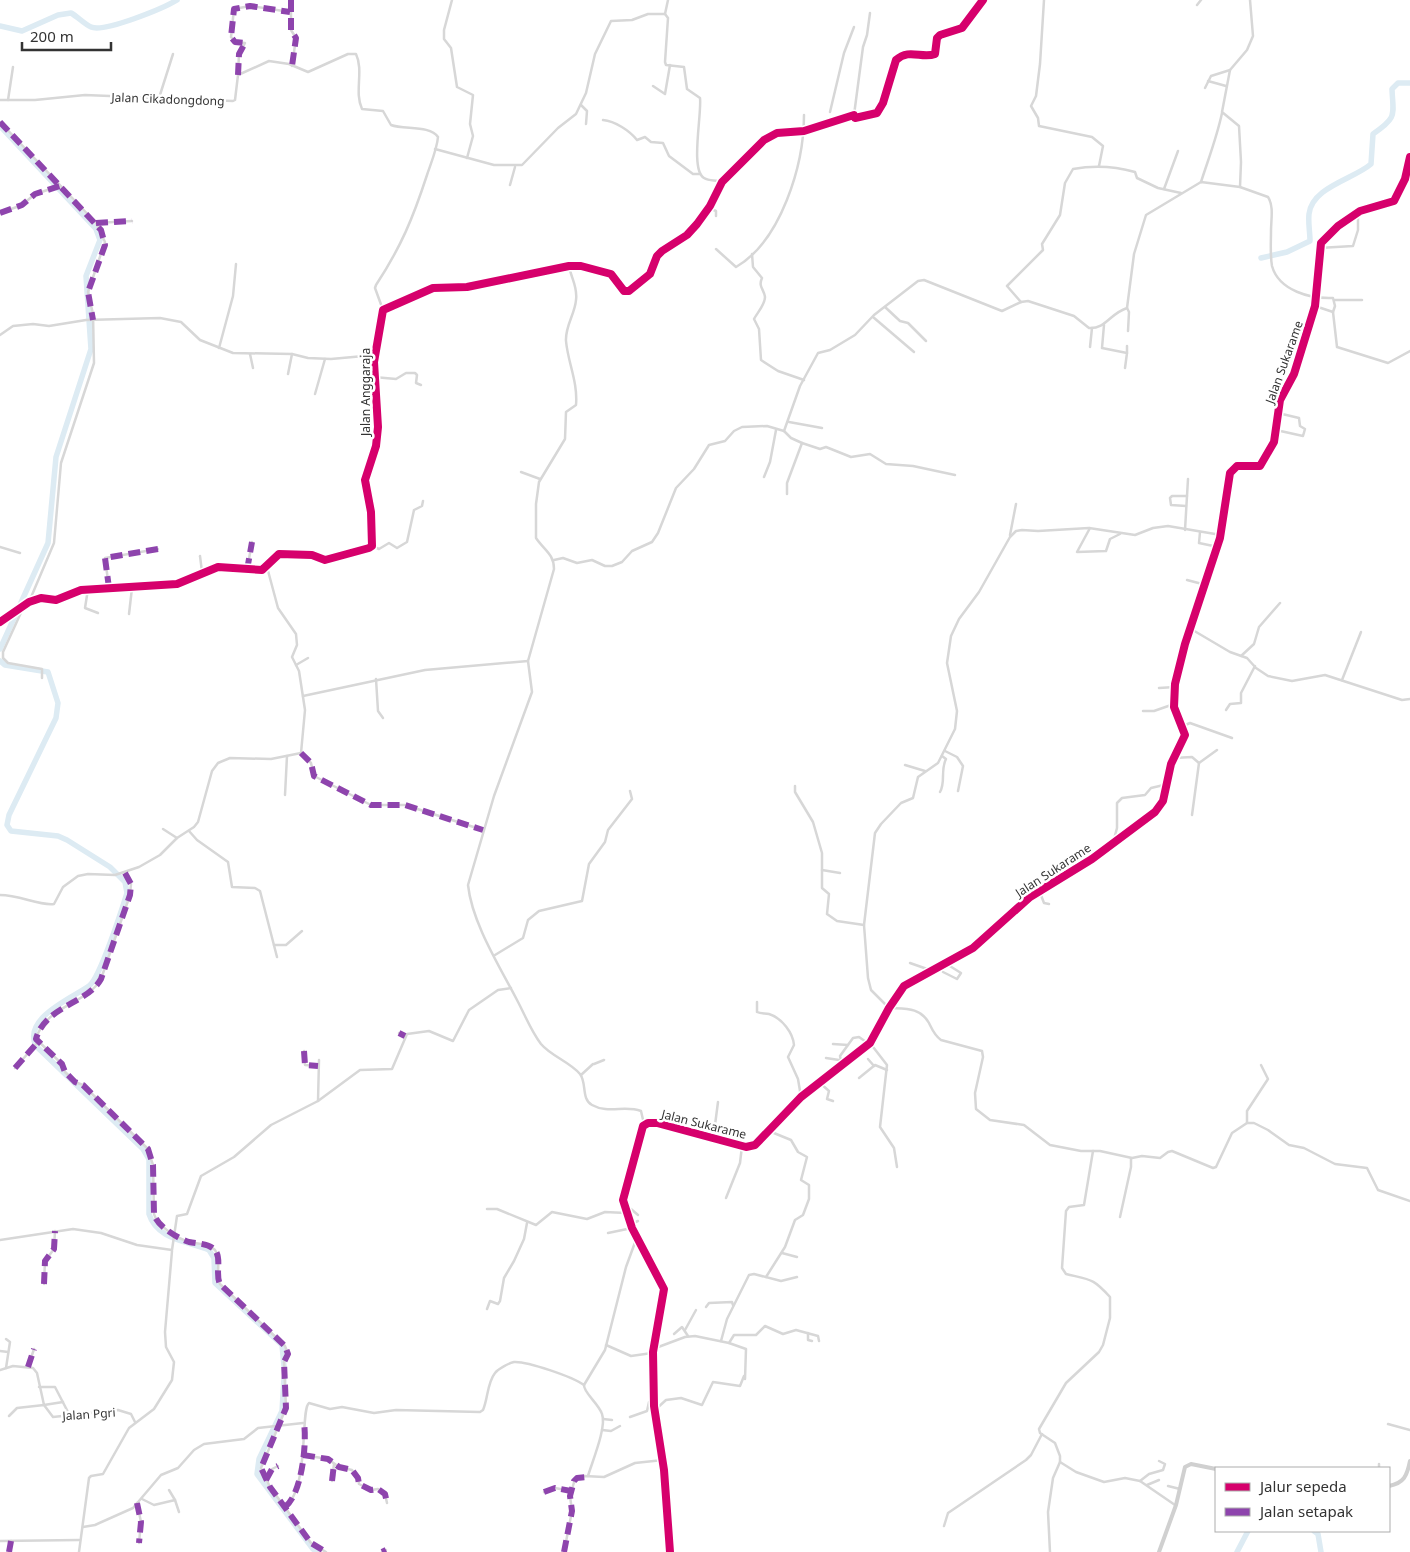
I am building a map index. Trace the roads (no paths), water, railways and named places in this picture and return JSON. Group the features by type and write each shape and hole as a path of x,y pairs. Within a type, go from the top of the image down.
{"street":[{"path":"290,0 291,30 296,38 292,66"},
{"path":"452,0 444,30 445,41 451,48 457,87 473,95 470,124 473,136 468,158"},
{"path":"668,0 665,14 668,18 664,61 666,65 684,67 686,90 700,98 698,160 700,174 704,178 722,182"},
{"path":"290,12 250,6 234,9 231,37 236,42 245,43 239,54 238,75 269,61 308,72 348,54 356,54 359,63 359,94 362,109 384,111 391,126 400,129 423,129 436,134 438,140 407,232 398,252 376,284 376,293 383,308 433,288 467,287 569,266 581,266 611,274 624,291 629,291 650,274 657,256 687,235 709,208 722,182 768,138 777,133 804,131 854,115 855,118 879,111 896,60 912,53 935,54 937,38 962,28 983,0"},
{"path":"1044,0 1039,72 1036,96 1031,106 1040,126 1098,140 1103,146 1099,166"},
{"path":"1197,5 1201,0"},
{"path":"1128,331 1129,312 1127,308 1134,254 1144,218 1149,213 1200,182 1207,168 1222,112 1230,70 1247,50 1253,36 1250,0"},
{"path":"435,149 494,165 522,165 558,128 571,120 582,105 595,54 611,21 632,20 648,14 665,14"},
{"path":"854,115 863,45 867,35 870,14"},
{"path":"830,112 844,53 854,27"},
{"path":"159,98 173,54"},
{"path":"653,86 665,94 670,65"},
{"path":"8,100 13,67"},
{"path":"1205,88 1208,80 1214,74 1230,70"},
{"name":"Jalan Cikadongdong","path":"0,100 85,96 234,101 238,75"},
{"path":"1208,80 1226,86"},
{"path":"582,105 587,111 586,124"},
{"path":"1222,112 1239,126 1240,188"},
{"path":"716,249 733,267 744,262 752,254 774,226 790,194 800,166 804,116"},
{"path":"604,120 614,122 632,134 637,140 645,137 651,142 663,143 668,156 693,174 700,174"},
{"path":"0,122 57,187 96,223 103,235 105,245 88,294 93,320 94,363 61,463 54,543 29,602"},
{"path":"1164,189 1178,151"},
{"path":"1358,212 1358,230 1353,246 1319,248 1323,239 1358,212 1394,201 1405,180 1410,157"},
{"path":"510,185 515,166"},
{"path":"1021,302 1007,287 1044,250 1042,244 1060,214 1070,171 1074,168 1099,166 1135,172 1138,178 1182,194"},
{"path":"1200,182 1240,188 1265,195 1270,200 1271,258 1274,271 1282,282 1302,294 1335,300 1362,300"},
{"path":"0,213 22,205 35,194 57,187"},
{"path":"709,208 716,211 716,216"},
{"path":"96,223 132,221"},
{"name":"Jalan Sukarame","path":"670,1552 663,1460 654,1402 653,1351 664,1289 631,1226 626,1212 624,1191 644,1124 657,1123 742,1146 754,1145 801,1097 870,1043 888,1008 904,986 973,948 1014,909 1039,890 1110,846 1155,812 1163,801 1174,758 1185,739 1183,726 1174,704 1175,687 1185,644 1218,548 1230,473 1237,466 1256,467 1263,464 1271,450 1280,400 1294,374 1315,306 1319,248"},
{"path":"752,254 753,267 762,278 760,285 764,296 764,303 754,319 759,328 760,360 778,371 804,380"},
{"path":"219,348 233,296 236,264"},
{"path":"569,266 576,285 577,298 566,338 569,361 576,381 576,405 575,408 566,412 565,439 540,479 536,504 536,536 554,560 551,584 528,661 532,692 484,830 468,885 475,913 511,988 542,1045 580,1075 587,1100 592,1105 599,1108 637,1110 642,1113 644,1124"},
{"path":"784,431 804,380 818,353 841,344 855,335 872,316 914,282 924,280 947,291 994,306 1000,310 1021,302 1065,312 1074,316 1084,326 1092,328 1104,325 1114,313 1127,308"},
{"path":"1335,300 1333,312 1337,348 1388,363 1410,351"},
{"path":"1315,306 1333,312"},
{"path":"885,307 901,322 908,323 926,340"},
{"name":"Jalan Anggaraja","path":"374,547 371,512 365,480 376,446 378,427 374,377 375,355 383,308"},
{"path":"872,316 914,352"},
{"path":"0,336 13,326 33,324 49,326 86,320 171,319 181,322 200,340 233,353 292,354 325,359 375,355"},
{"path":"1104,325 1103,349 1127,353"},
{"path":"1090,347 1092,328"},
{"path":"1125,368 1128,346"},
{"path":"250,354 253,368"},
{"path":"288,374 292,354"},
{"path":"315,394 325,359"},
{"path":"374,377 396,379 406,373 415,373 417,375 416,383 421,385"},
{"path":"1276,430 1303,436 1305,429 1300,426 1298,418 1278,413"},
{"path":"789,422 822,428"},
{"path":"554,560 563,558 573,563 590,560 605,566 618,565 631,552 654,540 676,488 694,469 709,445 725,441 734,431 742,427 767,426 784,431 791,438 820,449 826,448 851,457 870,454 886,464 913,466 955,475"},
{"path":"764,477 770,462 776,430"},
{"path":"786,494 787,483 802,443"},
{"path":"521,472 540,479"},
{"path":"1186,530 1188,479"},
{"path":"1186,506 1171,505 1170,498 1172,496 1187,496"},
{"path":"0,622 29,602 41,598 56,600 88,589 177,584 202,572 218,567 262,570 268,568 279,554 312,555 325,560 388,543 398,548 407,542 414,510 423,503"},
{"path":"1016,504 1010,537 979,592 959,620 951,636 947,663 956,703 955,729 938,763 918,777 913,798 901,803 875,834 864,925 870,987 888,1008 919,1011 941,1040 982,1051 983,1057 977,1077 974,1106 981,1115 990,1120 1024,1125 1050,1145 1132,1158 1142,1156 1160,1158 1172,1151 1212,1168 1216,1166 1230,1137 1247,1123 1258,1123 1289,1145 1304,1148 1335,1164 1367,1168 1378,1190 1410,1200"},
{"path":"1010,537 1018,530 1038,531 1090,528 1140,534 1160,526 1221,535"},
{"path":"1090,528 1076,552 1106,551 1110,539 1122,533"},
{"path":"1200,532 1199,544 1218,548"},
{"path":"247,570 252,542"},
{"path":"0,547 20,554"},
{"path":"110,588 105,558 158,549"},
{"path":"200,556 202,572"},
{"path":"268,568 275,600 296,634 297,645 292,657 296,664 303,696 304,731 301,753"},
{"path":"1187,580 1206,585"},
{"path":"129,614 132,588"},
{"path":"88,589 85,608 98,613"},
{"path":"1241,656 1256,642 1259,627 1280,603"},
{"path":"24,604 3,652 3,658 8,663 42,672 42,678"},
{"path":"1191,629 1230,652 1250,660 1254,666 1268,676 1292,681 1325,674 1402,700 1410,699"},
{"path":"1342,680 1361,632"},
{"path":"296,664 308,658"},
{"path":"303,696 424,670 528,661"},
{"path":"1226,710 1230,704 1241,704 1241,693 1254,666"},
{"path":"376,679 378,711 384,718"},
{"path":"1159,688 1175,687"},
{"path":"1143,711 1154,711 1174,704"},
{"path":"1183,726 1190,723 1232,738"},
{"path":"1192,815 1199,763 1217,750"},
{"path":"945,751 957,757 963,766 958,791"},
{"path":"301,753 311,763 314,776 370,804 405,805 484,830"},
{"path":"0,896 19,896 44,904 54,904 63,887 78,876 88,874 115,876 156,858 177,838 189,831 198,822 212,771 218,762 230,758 271,759 301,753"},
{"path":"285,795 287,756"},
{"path":"940,792 944,785 942,768 946,759 942,756"},
{"path":"1174,758 1192,757 1199,763"},
{"path":"905,765 926,771"},
{"path":"1110,846 1117,828 1117,803 1122,798 1145,795 1151,788 1168,784"},
{"path":"794,786 795,792 813,822 820,846 824,870 822,888 829,897 827,914 837,921 864,925"},
{"path":"495,955 523,938 528,920 539,911 582,901 589,864 605,842 608,830 631,800 632,795 630,791"},
{"path":"163,829 177,838"},
{"path":"189,831 197,840 228,862 233,888 255,888 260,891 276,956"},
{"path":"824,870 840,873"},
{"path":"15,1068 36,1044 37,1035 53,1014 95,987 100,979 130,894 131,884 124,873"},
{"path":"1039,890 1044,903 1049,904"},
{"path":"274,945 286,945 302,931"},
{"path":"910,963 930,970"},
{"path":"943,972 957,978 961,973 945,963"},
{"path":"79,1552 89,1478 103,1474 135,1422 154,1409 172,1380 174,1362 166,1347 165,1337 173,1240 177,1216 187,1214 199,1178 234,1157 272,1125 318,1101 362,1069 392,1069 409,1033 429,1031 453,1042 469,1010 498,990 511,988"},
{"path":"757,1002 757,1012 769,1014 792,1034 794,1045 788,1057 798,1079 801,1097"},
{"path":"399,1033 406,1036"},
{"path":"839,1060 856,1036 870,1043 887,1066 880,1126 894,1148 897,1167"},
{"path":"36,1044 62,1064 64,1072 75,1082 84,1085 148,1149 153,1165 155,1218 174,1234 189,1242 208,1246 214,1250 217,1254 217,1276 220,1284 285,1346 288,1354 284,1362 286,1408 261,1465 266,1480 316,1550 326,1552"},
{"path":"834,1044 848,1046"},
{"path":"304,1051 305,1065 318,1066"},
{"path":"826,1058 839,1060"},
{"path":"868,1058 874,1066"},
{"path":"318,1101 319,1060"},
{"path":"580,1075 594,1064 604,1060"},
{"path":"839,1060 842,1066"},
{"path":"1247,1123 1247,1112 1268,1079 1261,1065"},
{"path":"859,1078 874,1066 888,1070"},
{"path":"820,1083 829,1091 827,1100 833,1101"},
{"path":"708,1138 715,1127 718,1102"},
{"path":"766,1277 781,1253 795,1220 803,1215 809,1199 809,1185 801,1180 808,1159 798,1152 791,1140 768,1130"},
{"path":"726,1198 740,1163 742,1146"},
{"path":"944,1526 948,1513 1031,1455 1040,1433 1042,1420 1066,1383 1099,1352 1103,1345 1110,1318 1110,1297 1093,1280 1066,1274 1062,1268 1066,1211 1069,1207 1084,1205 1093,1151"},
{"path":"1120,1217 1132,1158"},
{"path":"488,1209 497,1209 520,1218 527,1223 537,1225 545,1215 554,1211 587,1219 605,1212 626,1212 631,1209 638,1215"},
{"path":"608,1233 631,1226 638,1221"},
{"path":"487,1309 490,1301 498,1304 500,1301 504,1278 524,1239 527,1223"},
{"path":"0,1240 55,1231 87,1230 137,1245 172,1250"},
{"path":"44,1284 45,1261 54,1249 55,1231"},
{"path":"588,1477 604,1419 596,1401 585,1392 584,1385 606,1346 626,1267 637,1237"},
{"path":"781,1253 797,1257"},
{"path":"721,1341 727,1319 750,1275 781,1281 797,1277"},
{"path":"706,1307 709,1303 718,1301 732,1302 734,1305"},
{"path":"685,1330 696,1310"},
{"path":"729,1343 734,1335 756,1335 766,1326 783,1334 796,1330 808,1333 818,1336 819,1341"},
{"path":"674,1334 681,1327 688,1336"},
{"path":"808,1333 808,1340 812,1341"},
{"path":"606,1346 631,1356 653,1351 688,1336 721,1341 746,1349 744,1377 740,1386 713,1382 702,1405 681,1398 666,1400 655,1410"},
{"path":"6,1339 10,1342 6,1368"},
{"path":"28,1367 34,1349"},
{"path":"0,1351 8,1352"},
{"path":"285,1507 289,1504 297,1488 303,1455 305,1406 309,1403 330,1409 342,1407 374,1413 396,1410 480,1412 484,1410 493,1376 497,1370 513,1362 552,1371 584,1385"},
{"path":"0,1370 6,1368 34,1368 37,1373 44,1405"},
{"path":"39,1387 55,1387 70,1414"},
{"path":"9,1416 17,1408 64,1402"},
{"path":"630,1417 647,1411 649,1402 654,1402"},
{"name":"Jalan Pgri","path":"44,1405 53,1417 118,1410 131,1414 135,1422"},
{"path":"604,1419 612,1420"},
{"path":"83,1527 95,1526 130,1510 142,1499 158,1477 178,1468 201,1445 244,1439 254,1430 304,1423"},
{"path":"1388,1424 1410,1430"},
{"path":"602,1430 611,1431 620,1426"},
{"path":"1040,1433 1056,1443 1060,1462 1053,1478 1048,1512 1050,1552"},
{"path":"303,1455 325,1458 341,1468 352,1470 358,1478 359,1484 372,1490 378,1489 385,1494 387,1503"},
{"path":"564,1552 572,1511 571,1491 577,1478 604,1477 635,1463 663,1460"},
{"path":"1140,1481 1149,1474 1163,1470 1166,1464 1160,1461"},
{"path":"1060,1462 1076,1472 1104,1482 1126,1478 1140,1481 1176,1506"},
{"path":"1390,1486 1399,1483 1408,1476 1410,1462"},
{"path":"332,1481 334,1464"},
{"path":"1159,1552 1176,1506 1187,1465 1215,1469"},
{"path":"266,1480 272,1469 278,1466"},
{"path":"1147,1485 1159,1480"},
{"path":"1168,1486 1180,1489"},
{"path":"544,1492 555,1488 571,1491"},
{"path":"169,1490 179,1512"},
{"path":"142,1499 154,1504 175,1500"},
{"path":"137,1503 141,1522 139,1543"},
{"path":"0,1541 80,1540"},
{"path":"10,1552 11,1541"},
{"path":"382,1552 386,1550"}],"waterway":[{"path":"0,26 22,31 58,15 71,13 91,27 98,28 148,14 177,0"},
{"path":"1261,258 1287,252 1310,241 1309,214 1312,205 1325,190 1371,164 1373,134 1387,123 1392,115 1392,89 1398,83 1410,83"},
{"path":"0,126 96,229 100,240 86,276 91,349 56,457 48,543 0,649"},
{"path":"0,661 5,665 48,672 58,703 56,718 9,815 7,825 11,831 58,836 67,840 110,867 125,882 127,893 110,943 94,980 89,986 62,1002 43,1018 36,1026 34,1036 36,1046 143,1149 149,1159 149,1214 153,1223 174,1238 209,1250 214,1258 215,1283 282,1345 284,1366"},
{"path":"284,1378 282,1411 259,1459 257,1474 317,1552"},
{"path":"1237,1552 1247,1532"},
{"path":"1315,1532 1318,1534 1321,1552"}]}
